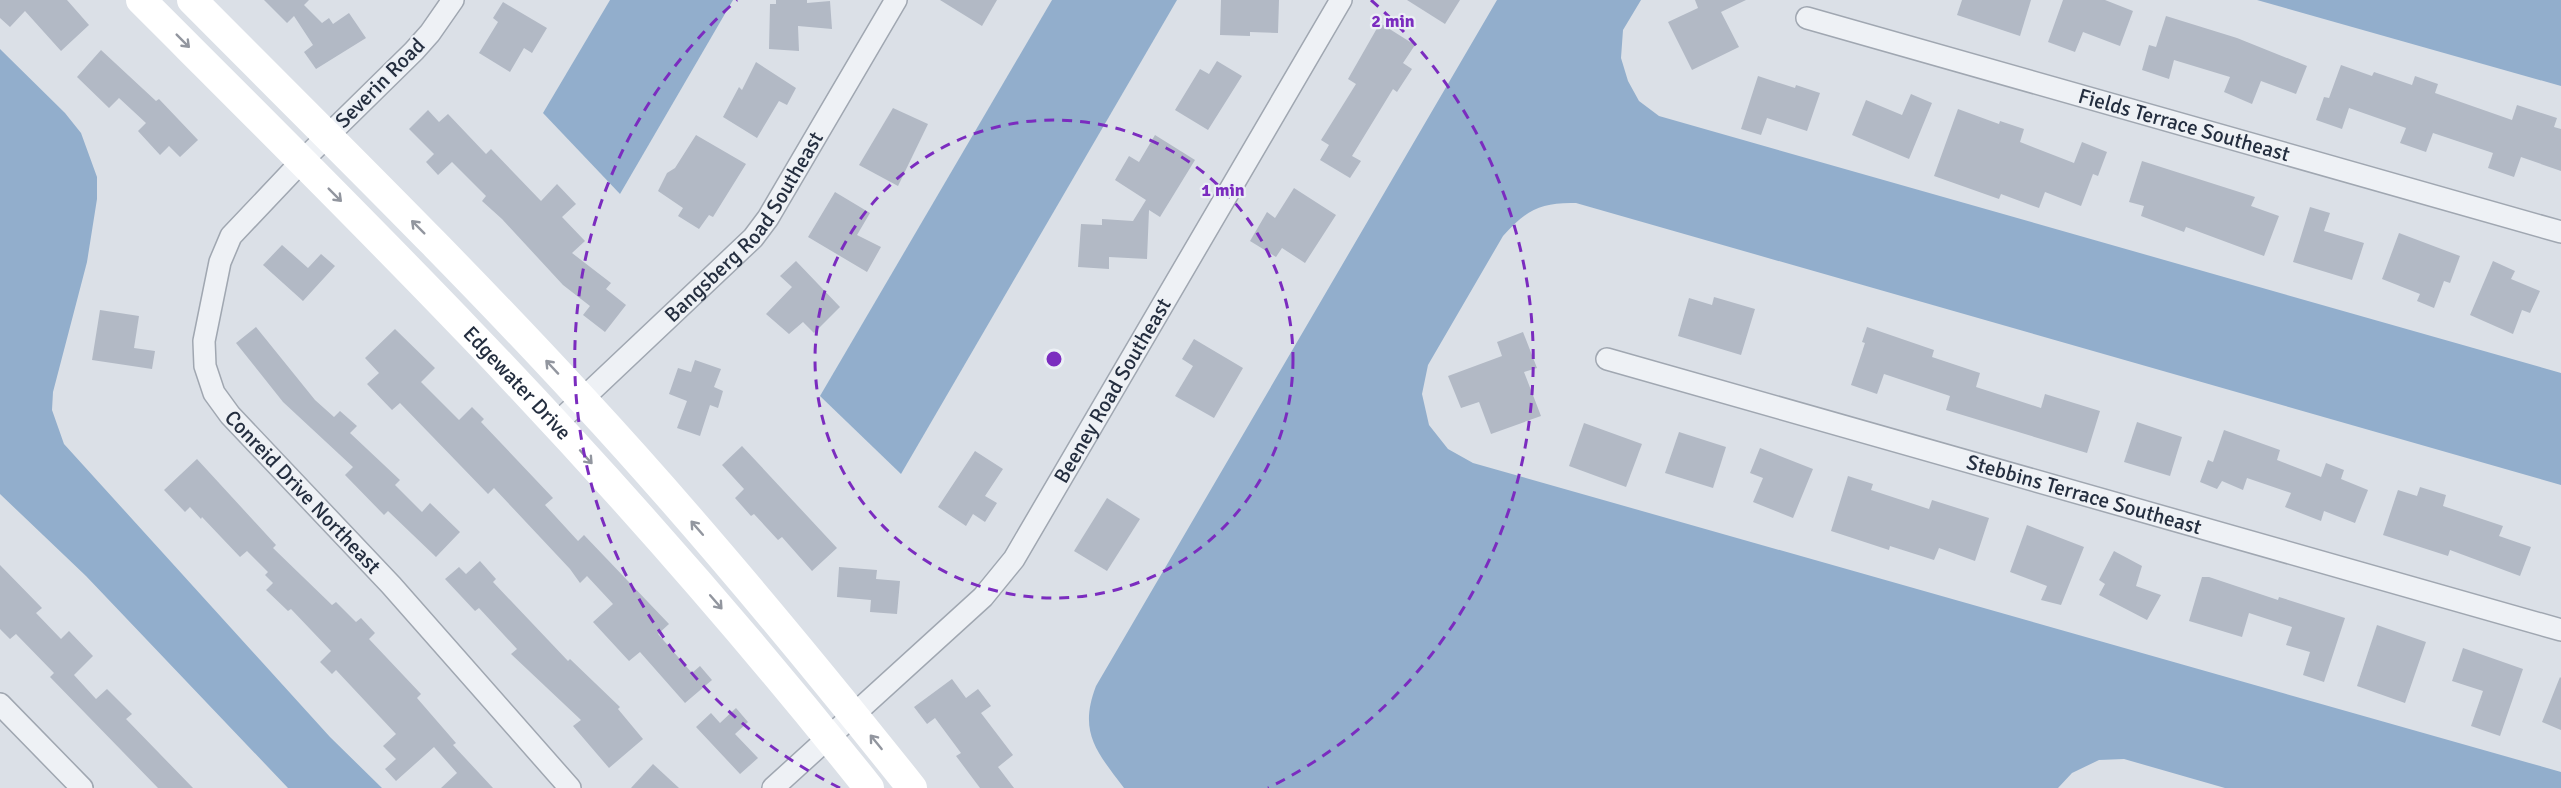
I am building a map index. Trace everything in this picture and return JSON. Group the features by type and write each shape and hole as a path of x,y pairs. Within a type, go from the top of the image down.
{"street":[{"name":"Edgewater Drive","path":"141,0 471,333 556,424 745,635 869,788"},
{"name":"Edgewater Drive","path":"192,0 465,275 583,399 733,569 912,788"},
{"name":"Severin Road","path":"302,161 414,51 453,0"},
{"name":"Bangsberg Road Southeast","path":"556,424 753,238 768,218 896,0"},
{"name":"Beeney Road Southeast","path":"772,788 982,597 1014,559 1341,0"},
{"name":"Fields Terrace Southeast","path":"1807,18 2561,232"},
{"name":"Conreid Drive Northeast","path":"302,161 231,236 220,262 204,341 205,366 214,393 230,415 454,654 570,788"},
{"name":"Stebbins Terrace Southeast","path":"1607,359 2561,630"},
{"path":"0,704 82,788"}],"water":[{"path":"610,0 733,0 620,194 543,113"},
{"path":"1052,0 1177,0 901,474 820,396"},
{"path":"1497,0 1641,0 1623,30 1621,58 1628,81 1639,101 1659,116 2561,373 2561,485 1576,203 1553,204 1535,209 1519,220 1503,236 1428,365 1422,394 1429,425 1448,449 1473,463 2561,772 2561,788 2225,788 2124,759 2099,760 2072,773 2058,788 1124,788 1093,741 1089,717 1096,686"},
{"path":"2257,0 2561,0 2561,86"},
{"path":"0,49 65,113 81,133 97,177 97,199 87,262 53,392 52,410 64,444 330,737 382,788 288,788 86,576 0,494"}],"building":[{"path":"0,0 67,0 89,25 61,51 25,11 10,27 0,18"},
{"path":"264,0 309,0 304,5 322,23 329,18 333,24 349,13 366,38 316,69 304,52 313,45 294,16 287,23"},
{"path":"776,0 807,0 807,3 830,1 832,29 798,26 799,51 769,49 770,4 776,4"},
{"path":"940,0 997,0 982,26"},
{"path":"1221,0 1279,0 1278,33 1250,32 1250,36 1220,35"},
{"path":"1407,0 1460,0 1445,24"},
{"path":"1695,0 1746,0 1721,12 1739,47 1692,70 1668,22 1698,8"},
{"path":"1962,0 2031,0 2020,36 1957,15"},
{"path":"2063,0 2105,0 2133,11 2120,46 2083,32 2075,52 2048,42"},
{"path":"503,2 547,28 532,53 524,48 510,72 479,53 498,22 493,18"},
{"path":"2166,16 2237,38 2307,66 2296,94 2261,81 2252,104 2224,92 2230,77 2174,60 2169,79 2142,70 2149,45 2156,47"},
{"path":"1380,23 1415,45 1403,63 1412,69 1397,92 1393,89 1352,156 1361,161 1350,178 1320,160 1329,145 1321,140 1356,84 1348,79"},
{"path":"101,50 156,101 159,99 198,140 180,157 169,146 160,155 138,131 146,123 119,98 109,108 77,77"},
{"path":"1217,61 1242,76 1208,130 1175,110 1200,69 1209,74"},
{"path":"756,62 796,88 787,105 779,101 757,138 723,117 739,87 742,90"},
{"path":"2341,65 2372,76 2374,72 2412,85 2415,76 2438,84 2435,93 2512,120 2517,105 2557,118 2554,127 2561,129 2561,171 2521,157 2514,177 2488,168 2493,153 2433,133 2426,152 2400,143 2406,128 2349,108 2342,129 2316,120 2324,97 2329,98"},
{"path":"1758,76 1820,93 1807,131 1767,118 1761,135 1741,129"},
{"path":"1911,94 1932,103 1909,159 1852,135 1866,100 1902,115"},
{"path":"893,108 928,124 898,186 859,165"},
{"path":"1958,109 1999,124 2000,121 2024,129 2020,142 2074,163 2082,142 2107,152 2098,176 2093,174 2081,206 2045,192 2039,208 2001,194 1999,199 1934,176"},
{"path":"428,110 439,122 448,114 486,154 491,149 541,201 557,184 576,204 562,217 585,241 572,253 611,283 606,289 626,305 605,332 583,315 590,306 563,285 502,219 482,201 486,196 452,162 438,175 426,162 434,154 409,129"},
{"path":"696,135 746,164 713,217 709,215 699,229 678,216 683,208 658,191 667,173 675,168"},
{"path":"1155,135 1195,160 1160,217 1149,210 1147,259 1109,257 1109,269 1078,267 1081,224 1102,225 1102,219 1133,221 1146,200 1115,180 1129,156 1139,162"},
{"path":"2142,161 2255,197 2251,206 2279,216 2264,256 2186,227 2184,232 2141,216 2144,206 2129,202"},
{"path":"1294,188 1336,215 1305,263 1282,248 1276,257 1250,241 1267,212 1275,218"},
{"path":"835,192 870,213 857,235 881,247 867,272 808,237"},
{"path":"2310,207 2330,213 2324,231 2364,243 2352,280 2293,262"},
{"path":"2399,233 2460,256 2450,283 2444,281 2434,308 2417,301 2420,294 2382,279"},
{"path":"282,245 308,268 321,254 335,266 303,301 263,265"},
{"path":"796,261 840,307 814,333 803,322 789,334 766,314 792,287 780,276"},
{"path":"2493,261 2515,271 2511,279 2540,291 2530,313 2522,310 2513,334 2470,315"},
{"path":"1714,297 1755,309 1741,355 1678,336 1689,298 1712,305"},
{"path":"100,310 139,316 134,348 155,351 152,369 92,360"},
{"path":"256,327 315,400 334,417 340,411 357,426 350,433 400,480 395,485 422,512 430,503 460,532 436,557 388,511 384,515 345,475 353,467 283,402 236,343"},
{"path":"1867,327 1934,350 1932,357 1980,373 1976,387 2041,408 2045,394 2100,411 2087,453 1946,410 1950,396 1884,374 1877,394 1851,385 1865,343 1862,342"},
{"path":"395,329 435,368 421,382 459,420 472,407 484,419 481,422 553,498 545,505 578,541 584,535 669,624 658,634 692,673 700,666 712,680 685,703 640,652 629,661 593,622 613,604 587,576 580,583 570,569 494,488 488,494 400,403 392,410 367,384 379,373 365,358"},
{"path":"1523,332 1537,368 1524,372 1541,416 1491,434 1479,402 1461,408 1448,376 1502,356 1497,342"},
{"path":"1194,339 1243,368 1214,418 1175,396 1193,366 1182,359"},
{"path":"695,360 721,369 714,387 723,391 718,408 710,405 700,436 677,428 687,401 669,394 678,368 691,372"},
{"path":"2137,422 2182,437 2170,476 2124,462"},
{"path":"1584,423 1642,444 1626,487 1569,466"},
{"path":"2224,430 2280,450 2277,460 2321,477 2326,463 2344,470 2341,479 2368,490 2355,523 2324,511 2321,521 2285,507 2291,493 2247,478 2243,490 2222,481 2217,489 2200,482 2208,460 2213,462"},
{"path":"1679,432 1726,447 1713,488 1665,473"},
{"path":"742,446 837,548 812,571 782,537 778,540 754,514 751,516 735,498 744,489 722,465"},
{"path":"1760,448 1813,469 1793,518 1753,502 1763,478 1750,473"},
{"path":"975,451 1003,469 985,496 997,503 985,522 973,514 966,526 938,507"},
{"path":"197,459 276,545 273,548 332,605 336,602 356,622 361,618 375,633 369,639 421,694 417,698 456,743 453,745 493,788 441,788 457,773 434,747 396,781 385,769 396,759 383,746 396,734 336,670 332,674 320,662 331,651 291,609 288,611 266,590 273,583 265,575 268,572 247,551 240,557 202,517 201,519 190,507 185,512 164,490"},
{"path":"1848,476 1873,484 1871,490 1929,509 1932,500 1989,518 1975,561 1939,548 1934,560 1890,546 1889,550 1831,531"},
{"path":"2420,487 2446,495 2443,506 2503,526 2499,536 2531,547 2520,576 2450,550 2448,556 2383,535 2398,490 2417,496"},
{"path":"1107,498 1140,519 1107,571 1074,551"},
{"path":"2027,525 2084,547 2061,605 2041,600 2047,586 2010,572"},
{"path":"2114,551 2142,566 2136,586 2161,595 2147,620 2099,595 2105,584 2099,580"},
{"path":"480,561 496,579 493,582 568,661 570,659 620,707 618,709 643,739 609,768 573,726 581,720 511,654 517,649 479,608 475,611 445,579 459,567 466,574"},
{"path":"0,565 42,608 36,613 61,639 69,631 93,656 74,675 96,699 107,689 132,714 126,719 193,788 158,788 50,677 54,673 16,634 10,639 0,629"},
{"path":"839,567 877,570 876,579 900,581 897,614 870,612 871,600 837,597"},
{"path":"2202,577 2209,577 2278,600 2279,597 2345,618 2324,682 2303,675 2310,652 2286,645 2292,627 2249,613 2242,637 2189,621"},
{"path":"2377,625 2426,642 2405,703 2357,686"},
{"path":"2463,648 2523,669 2500,736 2471,726 2483,691 2452,681"},
{"path":"2561,678 2561,730 2542,722"},
{"path":"952,679 966,698 978,689 991,706 981,713 1013,755 998,767 1014,788 980,788 956,756 961,753 935,718 927,724 914,707"},
{"path":"736,708 748,722 735,734 758,758 740,774 696,727 711,713 720,723"},
{"path":"653,764 679,788 631,788"}]}
